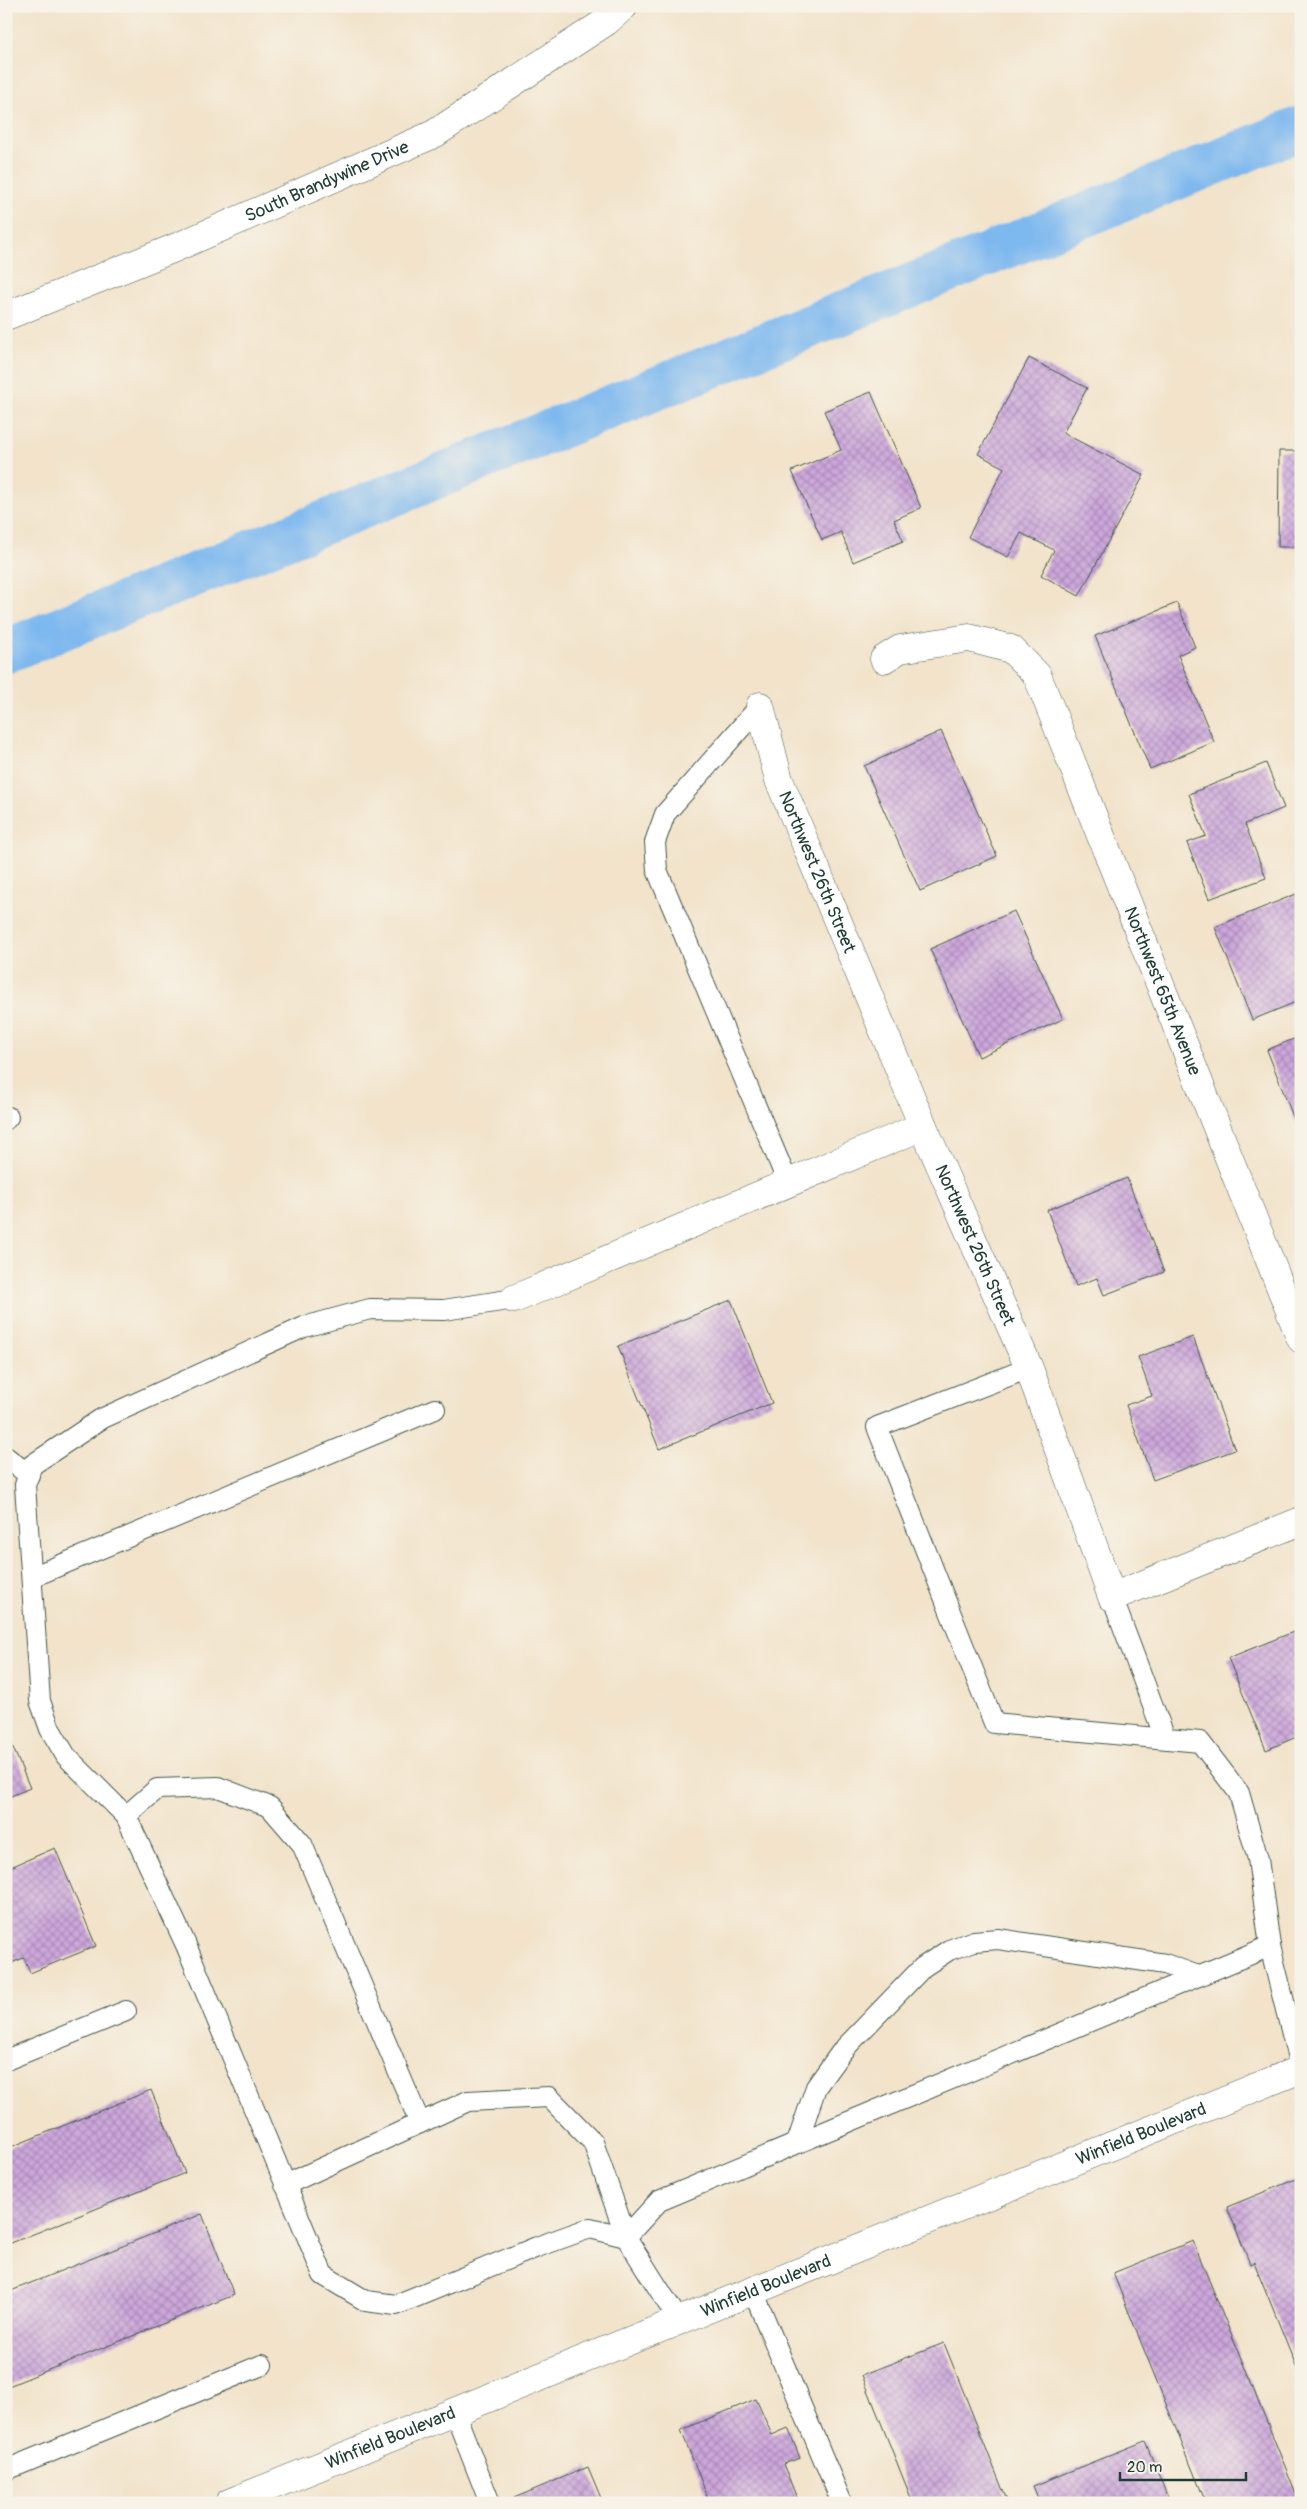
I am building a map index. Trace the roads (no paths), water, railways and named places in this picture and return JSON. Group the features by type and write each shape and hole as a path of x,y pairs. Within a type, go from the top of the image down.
{"street":[{"name":"South Brandywine Drive","path":"6,316 177,247 434,134 608,11"},
{"name":"Northwest 65th Avenue","path":"884,659 900,649 969,638 1011,649 1037,675 1301,1339"},
{"name":"Northwest 26th Street","path":"760,706 780,780 923,1126 1029,1368 1112,1597"},
{"path":"514,1300 923,1126"},
{"path":"1112,1597 1301,1521"},
{"name":"Winfield Boulevard","path":"229,2503 1301,2069"}],"lane":[{"path":"760,706 665,814 656,842 657,870 788,1183"},
{"path":"514,1300 444,1310 370,1309 304,1327 101,1418 32,1465 25,1485 40,1701 50,1729 66,1756 126,1816 186,1945 323,2276 366,2301 396,2305 537,2247 590,2228 626,2236"},
{"path":"1029,1368 878,1427 994,1724 1200,1742 1239,1793 1258,1859 1270,1946 1301,2069"},
{"path":"32,1577 435,1409"},
{"path":"6,1457 29,1475"},
{"path":"1112,1597 1165,1738"},
{"path":"126,1816 157,1789 218,1787 270,1807 302,1844 420,2123"},
{"path":"797,2143 816,2087 842,2050 923,1967 949,1950 974,1941 998,1939 1165,1964 1198,1976"},
{"path":"626,2236 659,2201 1270,1946"},
{"path":"6,2060 126,2011"},
{"path":"286,2185 468,2101 549,2097 593,2142 626,2236 679,2321"},
{"path":"753,2291 842,2503"},
{"path":"6,2470 262,2365"},
{"path":"454,2411 490,2503"}],"waterway":[{"path":"6,651 1301,128"}]}
